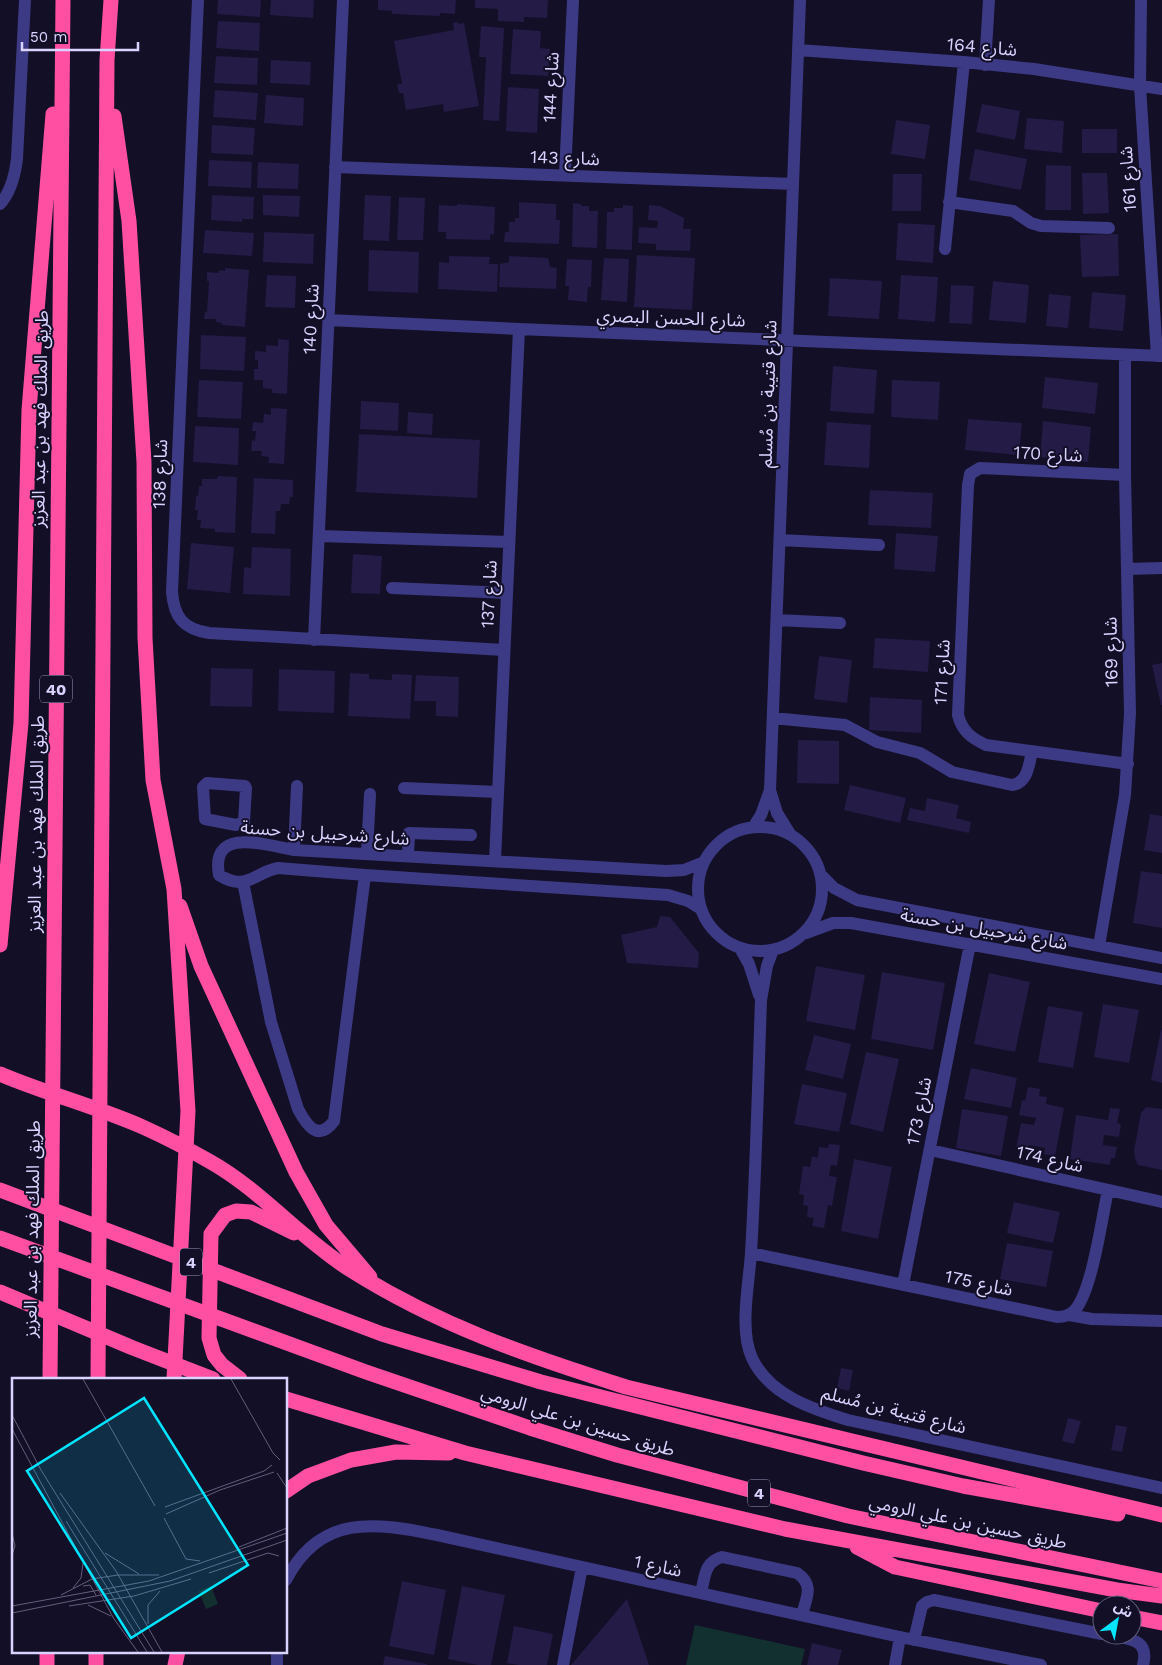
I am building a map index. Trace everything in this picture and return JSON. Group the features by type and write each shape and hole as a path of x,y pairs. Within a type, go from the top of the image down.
{"highway":[{"path":"0,945 21,724 28,410 62,0"},
{"name":"طريق الملك فهد بن عبد العزيز","path":"50,1378 62,0"},
{"path":"98,1378 107,60 111,0"},
{"path":"107,60 128,222 144,462 145,638 153,780 174,889 188,1111 174,1371"},
{"path":"0,885 11,828"},
{"path":"174,889 201,966 296,1172 326,1225 379,1287"},
{"path":"0,1074 144,1128 187,1149 222,1169 259,1195 311,1241 348,1268 379,1287 456,1327 486,1340 540,1360 626,1387 1162,1515"},
{"name":"طريق حسين بن علي الرومي","path":"0,1190 382,1334 541,1382 854,1461 963,1486 1162,1522"},
{"path":"239,1378 222,1365 214,1355 209,1338 210,1234 224,1215 236,1211 251,1212 311,1241"},
{"name":"طريق حسين بن علي الرومي","path":"0,1238 366,1372 530,1428 617,1455 848,1516 1162,1581"},
{"path":"6,1295 133,1348 174,1371 208,1378"},
{"path":"288,1399 465,1453 785,1529 1117,1590 1162,1596"},
{"path":"288,1490 308,1476 350,1460 396,1452 465,1453"},
{"path":"845,1540 895,1567 1092,1609"},
{"path":"1142,1620 1162,1624"},
{"path":"47,1652 47,1665"},
{"path":"96,1652 96,1665"},
{"path":"166,1665 167,1652"},
{"path":"174,1665 178,1652"}],"street":[{"path":"0,204 8,193 15,176 25,0"},
{"name":"شارع 138","path":"198,0 173,602 180,619 192,629 200,631 314,640 504,650"},
{"name":"شارع 140","path":"314,640 343,0"},
{"name":"شارع 144","path":"565,175 573,0"},
{"name":"شارع قتيبة بن مُسلم","path":"754,826 770,790 800,0"},
{"path":"984,65 990,0"},
{"name":"شارع 161","path":"1141,0 1140,86 1160,356"},
{"name":"شارع 164","path":"798,50 1034,69 1162,89"},
{"path":"945,250 964,62"},
{"name":"شارع 143","path":"335,167 793,184"},
{"path":"949,202 1013,211 1040,226 1110,228"},
{"name":"شارع الحسن البصري","path":"328,320 519,330 1160,356"},
{"name":"شارع 137","path":"495,860 519,330"},
{"name":"شارع 169","path":"1099,946 1122,818 1128,764 1130,713 1125,475 1125,355"},
{"name":"شارع 170","path":"970,474 980,468 1125,475"},
{"name":"شارع 171","path":"970,474 958,715 960,724 974,740 986,745 1128,764"},
{"path":"319,536 509,542"},
{"path":"780,540 879,545"},
{"path":"1127,570 1162,568"},
{"path":"392,588 507,593"},
{"path":"777,620 840,623"},
{"path":"773,718 851,726 877,742 920,753 952,772 1012,785 1019,783 1024,778 1032,751"},
{"path":"294,850 297,786"},
{"path":"404,788 498,792"},
{"name":"شارع قتيبة بن مُسلم","path":"770,790 778,813 790,834"},
{"path":"367,853 370,794"},
{"path":"236,826 238,842"},
{"path":"754,826 769,827 790,834 799,840 814,856 822,876 823,887 820,908 810,928 793,942 773,950 762,951 740,948 725,940 712,928 701,909 698,883 704,862 714,846 726,836 739,830 754,826"},
{"path":"408,856 409,833 471,835"},
{"name":"شارع شرحبيل بن حسنة","path":"243,882 229,882 219,875 217,865 220,854 226,845 238,842 251,842 294,850 666,871 684,870 704,862"},
{"path":"365,875 334,1121 329,1129 321,1132 312,1129 298,1110 272,1022 243,882 254,879 266,870 278,868 668,895 688,901 701,909"},
{"name":"شارع شرحبيل بن حسنة","path":"822,876 834,888 856,900 1162,958"},
{"name":"شارع شرحبيل بن حسنة","path":"802,936 820,926 844,922 1162,979"},
{"name":"شارع 173","path":"903,1285 970,944"},
{"name":"شارع قتيبة بن مُسلم","path":"740,948 752,973 761,1000"},
{"name":"شارع قتيبة بن مُسلم","path":"773,950 767,966 761,1000 751,1253 746,1324 749,1349 755,1363 767,1380 798,1402 817,1411 848,1420 1162,1488"},
{"name":"شارع 174","path":"930,1150 1162,1202"},
{"path":"1070,1315 1080,1304 1089,1280 1108,1190"},
{"name":"شارع 175","path":"751,1253 1057,1317 1070,1315 1092,1319 1162,1321"},
{"name":"شارع 1","path":"288,1577 304,1552 325,1536 340,1530 369,1526 387,1526 414,1530 914,1640 1041,1665"},
{"path":"700,1593 708,1566 714,1559 722,1557 797,1573 806,1579 808,1588 802,1615"},
{"path":"563,1665 582,1567"},
{"path":"914,1640 922,1606 934,1600 1092,1632"},
{"path":"1142,1620 1162,1630"},
{"path":"895,1665 900,1637"},
{"path":"1141,1645 1145,1657 1143,1665"},
{"path":"277,1652 277,1665"}],"green space":[{"path":"695,1625 805,1649 801,1665 686,1665"}],"building":[{"path":"218,0 261,0 260,17 217,14"},
{"path":"271,0 314,0 313,18 270,15"},
{"path":"378,0 456,0 455,14 440,13 440,16 392,14 392,11 378,10"},
{"path":"475,0 548,0 547,18 524,17 524,22 498,21 498,9 475,8"},
{"path":"218,21 260,23 259,51 216,48"},
{"path":"458,22 458,24 464,23 479,106 444,112 443,104 406,110 403,93 399,93 397,84 402,84 394,41 454,30 453,23"},
{"path":"481,26 504,28 499,121 483,120 486,57 479,57"},
{"path":"513,29 541,31 540,48 550,49 548,76 510,74"},
{"path":"216,56 258,58 257,85 214,83"},
{"path":"271,60 311,62 310,85 270,83"},
{"path":"508,87 539,89 537,133 506,131"},
{"path":"215,90 258,93 256,120 213,117"},
{"path":"266,95 304,98 303,126 264,123"},
{"path":"982,104 1020,111 1015,140 976,132"},
{"path":"1027,118 1064,121 1062,153 1024,149"},
{"path":"896,120 930,125 925,159 891,154"},
{"path":"212,125 255,128 253,155 211,153"},
{"path":"1082,129 1117,129 1117,153 1082,153"},
{"path":"975,149 1027,159 1021,190 969,180"},
{"path":"209,160 252,162 251,188 208,186"},
{"path":"258,162 299,164 298,189 257,188"},
{"path":"1046,165 1071,166 1071,210 1045,210"},
{"path":"1082,173 1107,173 1109,213 1083,214"},
{"path":"893,174 922,174 921,211 892,211"},
{"path":"212,195 254,197 253,219 242,219 242,222 211,220"},
{"path":"263,195 300,196 299,217 263,215"},
{"path":"365,195 391,196 389,241 363,240"},
{"path":"399,197 425,198 423,240 397,240"},
{"path":"519,202 556,204 556,220 560,220 559,244 504,242 505,232 509,232 509,222 515,222 515,218 519,218"},
{"path":"573,203 589,206 589,211 598,211 597,248 572,247"},
{"path":"457,204 495,207 494,235 490,234 490,240 446,239 446,232 438,232 439,205 457,206"},
{"path":"623,205 633,206 632,250 606,249 607,212 614,212 614,208 623,208"},
{"path":"649,205 660,206 684,218 683,229 691,229 690,251 656,250 656,244 638,243 639,227 657,228 658,221 648,220"},
{"path":"898,223 935,225 933,263 896,260"},
{"path":"205,230 254,233 252,256 203,253"},
{"path":"264,232 314,234 313,264 263,262"},
{"path":"1118,234 1119,276 1082,277 1080,235"},
{"path":"369,250 419,252 418,293 368,291"},
{"path":"637,255 695,258 692,310 634,307"},
{"path":"449,256 490,257 489,264 498,264 497,292 438,289 439,262 449,263"},
{"path":"509,256 548,258 550,267 557,268 556,289 499,287 500,264 509,262"},
{"path":"604,258 629,259 627,302 601,300"},
{"path":"567,259 592,260 591,287 588,287 587,302 568,300 569,286 565,286"},
{"path":"225,268 249,270 245,327 222,325 222,323 216,322 216,319 204,319 205,312 207,312 209,281 207,281 207,272 219,273 219,270 225,271"},
{"path":"267,275 296,276 295,308 265,307"},
{"path":"901,275 938,277 935,322 898,319"},
{"path":"830,278 882,281 879,319 828,316"},
{"path":"993,281 1029,285 1026,323 989,320"},
{"path":"951,285 974,286 972,324 949,323"},
{"path":"1092,292 1126,295 1123,331 1089,328"},
{"path":"1049,294 1071,296 1068,328 1046,326"},
{"path":"201,335 246,337 244,371 200,369"},
{"path":"278,339 289,340 287,394 272,393 272,389 263,388 263,380 254,380 254,369 258,369 255,351 266,352 266,345 278,346"},
{"path":"833,366 877,370 874,414 830,411"},
{"path":"1045,377 1098,383 1095,414 1042,408"},
{"path":"199,380 243,382 241,419 197,417"},
{"path":"892,380 940,382 938,420 891,417"},
{"path":"361,401 399,403 398,431 360,429"},
{"path":"271,408 287,409 284,464 268,463 269,457 261,456 262,451 251,451 252,440 255,441 256,431 252,431 253,422 263,423 264,414 271,415"},
{"path":"408,412 433,414 432,435 407,433"},
{"path":"968,419 1022,423 1019,455 965,450"},
{"path":"1043,421 1091,427 1088,462 1040,457"},
{"path":"827,422 871,425 869,468 824,465"},
{"path":"195,426 239,428 238,465 193,462"},
{"path":"359,434 480,440 477,498 356,492"},
{"path":"218,476 237,477 235,533 215,532 215,529 200,528 201,520 197,520 198,510 195,510 196,496 198,496 199,486 202,486 202,479 217,479"},
{"path":"254,478 293,480 293,497 290,497 289,504 281,504 280,511 276,511 275,534 251,533"},
{"path":"870,490 933,493 931,528 868,525"},
{"path":"896,533 938,536 935,572 894,569"},
{"path":"191,543 234,547 230,593 187,589"},
{"path":"252,547 291,549 290,596 243,594 244,567 251,568"},
{"path":"353,554 382,556 380,594 351,593"},
{"path":"875,638 930,641 928,672 873,668"},
{"path":"819,656 852,660 847,703 814,699"},
{"path":"1162,663 1162,705 1161,705 1152,665"},
{"path":"211,668 253,669 252,707 210,706"},
{"path":"279,669 335,671 334,713 278,711"},
{"path":"350,673 369,674 369,679 392,680 392,674 412,675 410,719 348,716"},
{"path":"416,675 459,677 458,717 436,716 436,701 414,701"},
{"path":"870,697 922,700 921,733 869,730"},
{"path":"798,740 839,741 839,784 797,783"},
{"path":"850,785 906,798 900,823 844,810"},
{"path":"927,798 959,805 956,818 971,822 969,833 907,820 910,808 925,811"},
{"path":"1150,814 1162,816 1162,853 1144,850"},
{"path":"1141,871 1162,874 1162,928 1133,923"},
{"path":"660,916 670,917 699,953 698,968 627,963 621,935 657,927"},
{"path":"816,966 865,975 855,1030 806,1021"},
{"path":"882,972 945,983 933,1050 871,1039"},
{"path":"989,973 1030,982 1015,1052 974,1044"},
{"path":"1103,1004 1139,1010 1129,1063 1094,1057"},
{"path":"1048,1006 1083,1012 1073,1068 1038,1062"},
{"path":"1162,1030 1162,1083 1151,1080"},
{"path":"814,1035 851,1044 843,1079 805,1070"},
{"path":"866,1052 899,1059 883,1132 850,1124"},
{"path":"971,1068 1017,1078 1011,1108 964,1099"},
{"path":"802,1084 847,1093 839,1132 794,1124"},
{"path":"1028,1087 1040,1089 1039,1096 1047,1097 1046,1104 1064,1108 1055,1156 1044,1154 1045,1148 1029,1145 1028,1151 1016,1149 1021,1123 1034,1125 1036,1118 1019,1115 1022,1100 1025,1101"},
{"path":"1146,1107 1162,1109 1162,1170 1138,1165 1135,1158 1134,1151 1141,1113"},
{"path":"1110,1108 1120,1109 1117,1123 1121,1124 1119,1137 1104,1135 1103,1145 1117,1147 1115,1158 1111,1158 1110,1165 1070,1159 1076,1115 1108,1120"},
{"path":"962,1109 1008,1116 1001,1156 956,1148"},
{"path":"829,1144 840,1145 837,1166 831,1165 829,1176 837,1177 832,1206 828,1205 824,1228 812,1226 814,1218 807,1217 808,1206 803,1205 804,1195 799,1194 803,1166 810,1167 812,1156 818,1158 819,1147 828,1148"},
{"path":"854,1159 892,1167 878,1239 841,1231"},
{"path":"1014,1202 1060,1212 1053,1243 1007,1233"},
{"path":"1007,1243 1053,1251 1046,1287 1000,1279"},
{"path":"841,1368 853,1370 849,1391 837,1388"},
{"path":"1068,1418 1081,1421 1074,1444 1062,1441"},
{"path":"1116,1425 1127,1427 1122,1452 1111,1450"},
{"path":"402,1581 446,1590 434,1655 389,1646"},
{"path":"462,1586 505,1595 491,1665 478,1665 448,1659"},
{"path":"627,1599 649,1665 571,1665"},
{"path":"514,1626 553,1634 547,1665 507,1663"},
{"path":"812,1643 842,1650 838,1665 807,1665"},
{"path":"385,1656 427,1664 427,1665 383,1665"}]}
